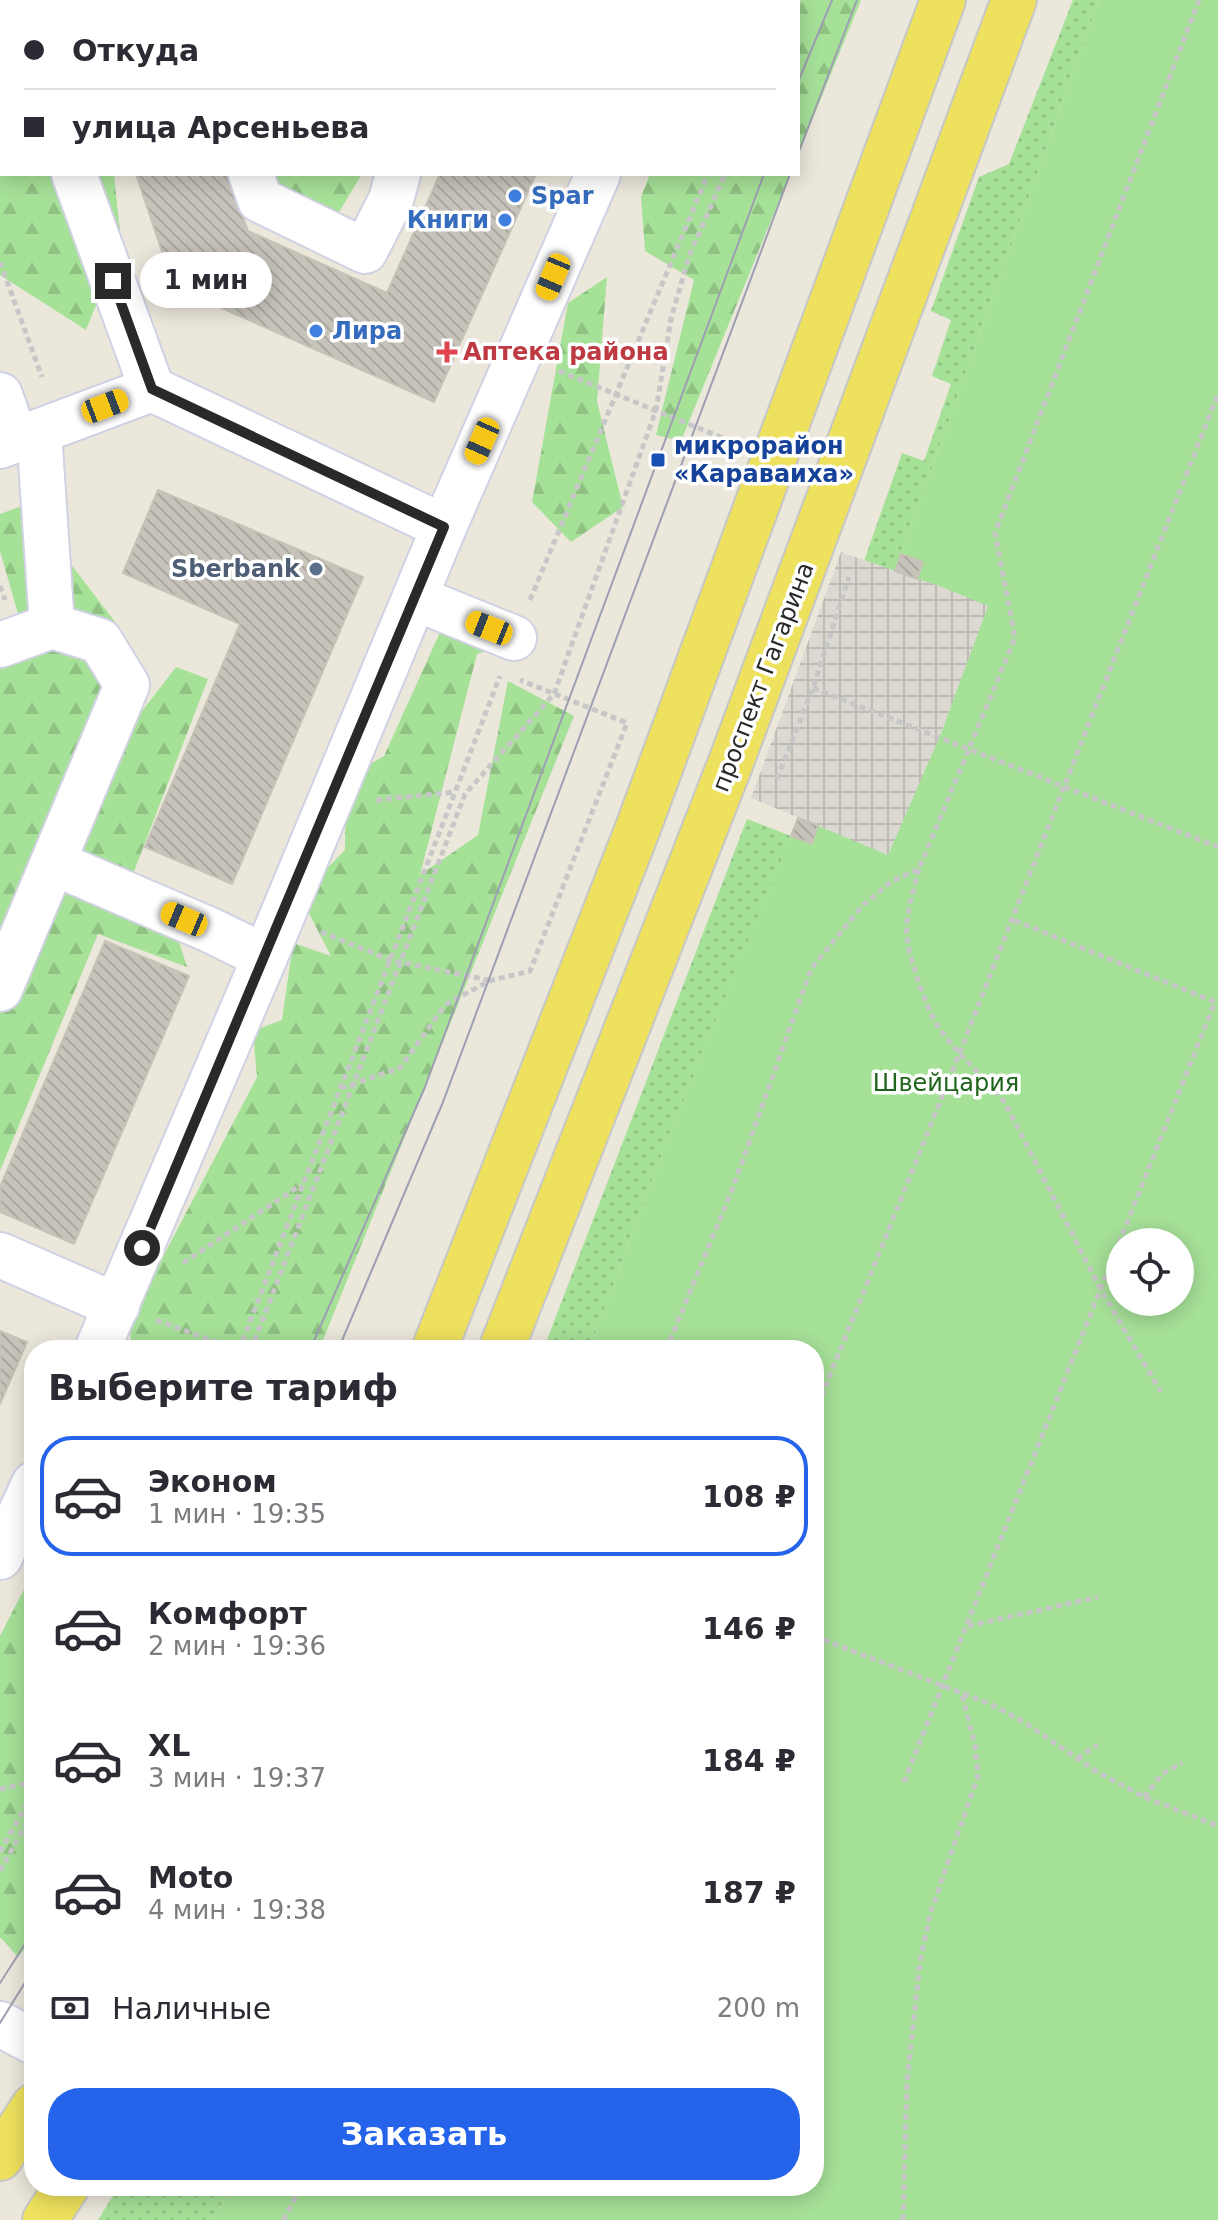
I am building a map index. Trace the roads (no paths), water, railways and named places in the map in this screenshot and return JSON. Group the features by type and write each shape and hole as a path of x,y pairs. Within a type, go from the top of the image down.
{"main road":[{"path":"438,1340 638,828 943,0"},
{"name":"проспект Гагарина","path":"505,1340 731,762 1014,0"},
{"path":"0,2158 24,2121"},
{"path":"45,2220 61,2196"}],"street":[{"path":"75,176 152,389 444,527"},
{"path":"252,176 260,200 365,251 391,200 397,176"},
{"path":"102,1340 444,527 597,176"},
{"path":"29,436 152,389"},
{"path":"0,395 29,436 52,626"},
{"path":"415,598 514,638"},
{"path":"0,645 52,626 100,641 127,685 0,989"},
{"path":"54,863 265,957"},
{"path":"0,1255 117,1306"},
{"path":"0,1557 24,1505"},
{"path":"0,2024 24,2037"}],"tram line":[{"path":"800,77 832,0"},
{"path":"800,149 857,0"},
{"path":"314,1340 425,1087 763,176"},
{"path":"342,1340 443,1102 789,176"},
{"path":"0,1983 24,1946"},
{"path":"0,2023 24,1984"}],"place":[{"name":"Spar","path":"515,196"},
{"name":"Книги","path":"505,220"},
{"name":"Лира","path":"316,331"},
{"name":"Аптека района","path":"447,352"},
{"name":"микрорайон «Караваиха»","path":"658,460"},
{"name":"Sberbank","path":"316,569"}],"park label":[{"name":"Швейцария","path":"946,1083"}]}
